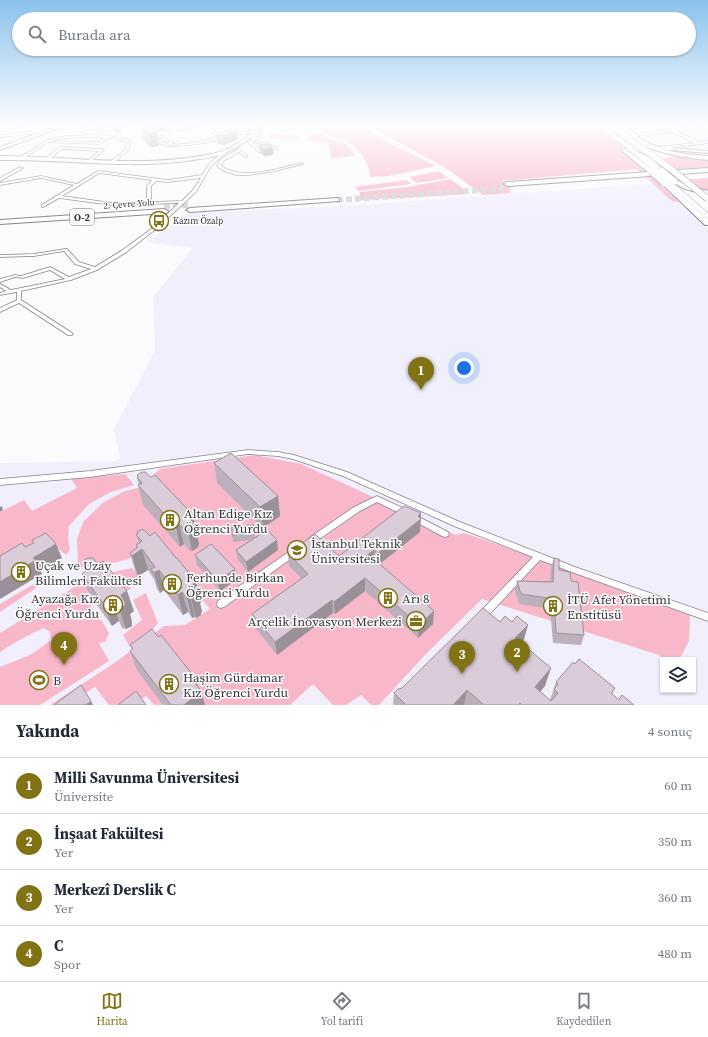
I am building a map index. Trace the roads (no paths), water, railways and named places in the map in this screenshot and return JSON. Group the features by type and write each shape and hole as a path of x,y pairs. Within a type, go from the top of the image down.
{"highway":[{"path":"636,158 656,171 669,182 708,223"},
{"path":"647,158 656,171 669,182 708,194"},
{"path":"708,170 509,186 708,175"},
{"path":"190,207 336,197"},
{"name":"2. Çevre Yolu","path":"0,217 164,209 0,222"}],"main road":[{"path":"48,158 139,163 168,162 191,158"},
{"path":"658,158 708,199"},
{"path":"669,182 708,217"},
{"path":"708,194 701,195 696,198 699,204 708,213"}],"street":[{"path":"90,161 93,158"},
{"path":"112,162 117,158"},
{"path":"0,294 69,279 95,269 123,252 155,228 195,192 212,163 218,158"},
{"path":"226,158 222,160 219,166 230,173 243,174 301,164"},
{"path":"0,180 21,168"},
{"path":"43,206 98,172 168,181 204,176"},
{"path":"0,184 41,177 78,185"},
{"path":"149,203 149,186 155,180"},
{"path":"59,197 112,204 183,202"},
{"path":"0,256 34,255 65,250 76,263 95,269"},
{"path":"0,281 15,276 21,277 50,268 69,279"},
{"path":"0,286 10,292"},
{"path":"19,290 19,301"},
{"path":"0,310 19,301"},
{"path":"19,301 70,334"},
{"path":"0,482 90,474 248,452 278,454 294,457 345,474 457,524 539,556 708,618"},
{"path":"221,604 301,547 357,509 377,498 445,534"},
{"path":"477,621 539,556"}],"tunnel":[{"path":"337,200 510,188"},
{"path":"164,206 190,205"}],"place":[{"name":"Kazım Özalp","path":"159,221"},
{"name":"Milli Savunma Üniversitesi","path":"421,390"},
{"name":"Altan Edige Kız Öğrenci Yurdu","path":"170,520"},
{"name":"İstanbul Teknik Üniversitesi","path":"297,550"},
{"name":"Uçak ve Uzay Bilimleri Fakültesi","path":"21,572"},
{"name":"Ferhunde Birkan Öğrenci Yurdu","path":"172,584"},
{"name":"Arı 8","path":"388,598"},
{"name":"Ayazağa Kız Öğrenci Yurdu","path":"113,605"},
{"name":"İTÜ Afet Yönetimi Enstitüsü","path":"553,606"},
{"name":"Arçelik İnovasyon Merkezi","path":"416,621"},
{"name":"C","path":"64,665"},
{"name":"İnşaat Fakültesi","path":"517,672"},
{"name":"Merkezî Derslik C","path":"462,674"},
{"name":"B","path":"39,680"},
{"name":"Haşim Gürdamar Kız Öğrenci Yurdu","path":"169,684"}]}
